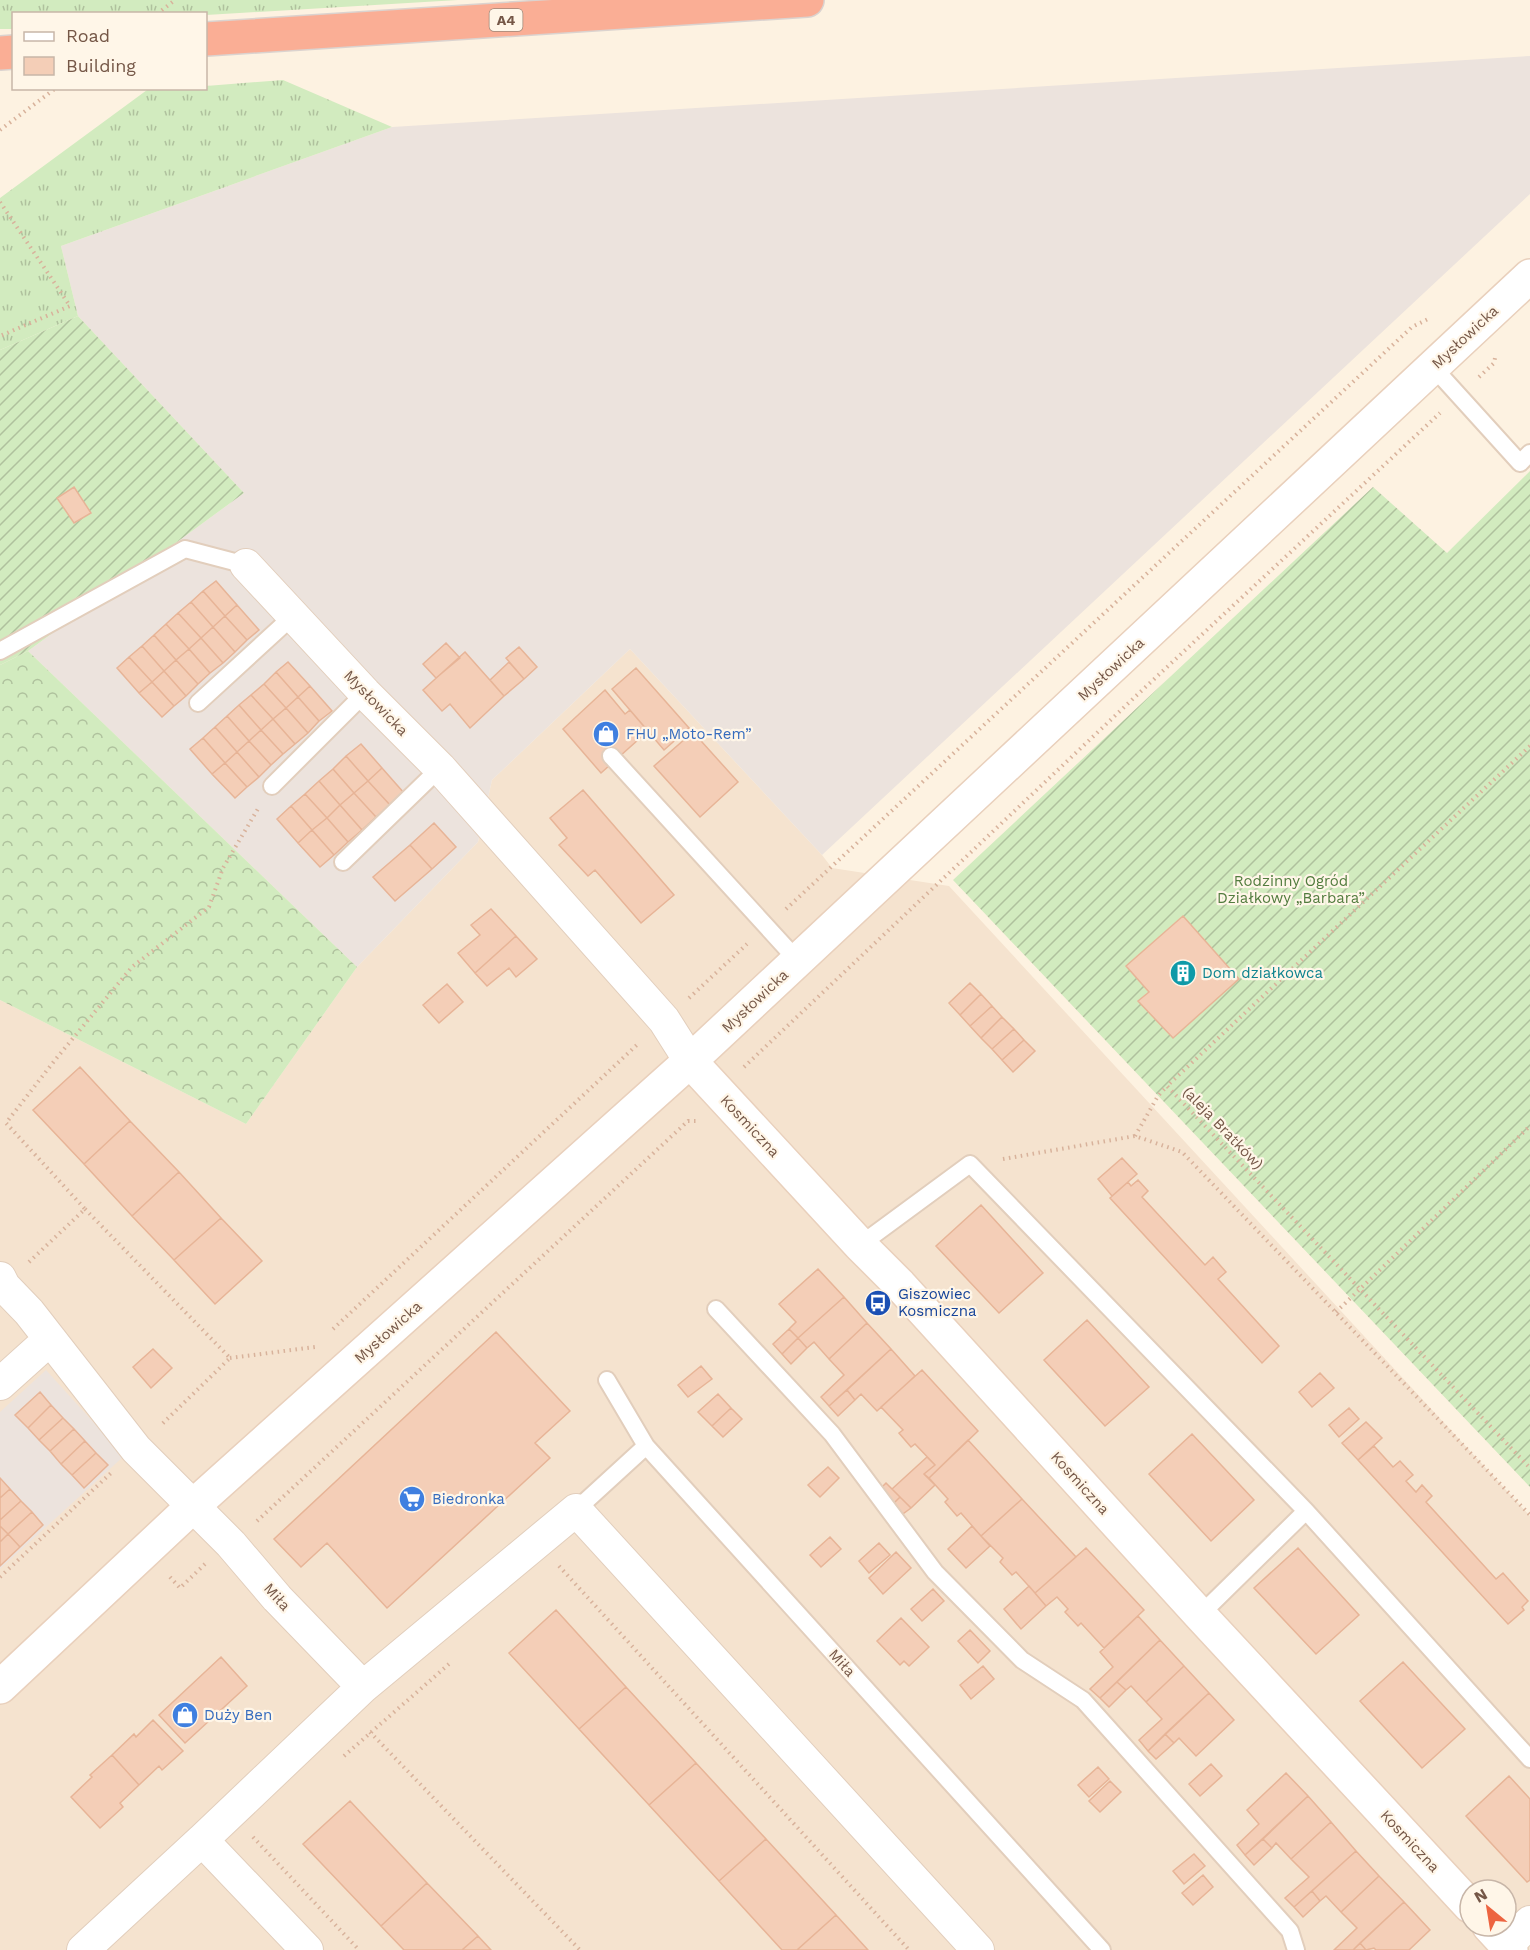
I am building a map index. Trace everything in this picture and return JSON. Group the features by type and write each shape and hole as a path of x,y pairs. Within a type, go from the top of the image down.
{"highway":[{"name":"A4","path":"207,39 807,0"}],"street":[{"name":"Mysłowicka","path":"0,1688 192,1507 690,1061 1530,276"},
{"name":"Mysłowicka","path":"246,565 365,693 440,768 664,1020 690,1061"},
{"name":"Kosmiczna","path":"690,1061 860,1245 900,1285 1200,1615 1458,1893"},
{"path":"2,1282 29,1312 136,1449 192,1507"},
{"path":"0,1384 49,1340"},
{"name":"Miła","path":"192,1507 231,1544 354,1696"},
{"path":"82,1950 354,1696 576,1510 978,1950"},
{"path":"202,1840 307,1950"},
{"path":"1502,1940 1530,1922"}],"lane":[{"path":"1433,367 1519,461"},
{"path":"0,651 185,549 246,565"},
{"path":"198,703 294,615"},
{"path":"272,786 365,693"},
{"path":"611,756 798,961"},
{"path":"343,862 440,768"},
{"path":"860,1245 970,1164 1306,1511 1530,1759"},
{"path":"716,1309 832,1434 936,1572 1022,1660 1083,1700 1290,1931 1296,1950"},
{"name":"Miła","path":"607,1380 646,1446 1102,1950"},
{"path":"576,1510 646,1446"},
{"path":"1200,1615 1306,1511"}],"path":[{"path":"160,12 175,0"},
{"path":"0,130 53,90"},
{"path":"0,202 70,306 0,336"},
{"path":"330,1332 1412,327 1440,314"},
{"path":"740,1071 1137,695 1494,363 1496,352"},
{"name":"(aleja Bratków)","path":"1530,746 1167,1086 1530,1468"},
{"path":"2,1282 85,1209 6,1123 132,966 209,907 223,868 272,786"},
{"path":"1135,1136 1158,1096 1167,1086"},
{"path":"145,1552 180,1588 498,1299 688,1121 703,1121 713,1133 738,1112"},
{"path":"1336,1312 1530,1126"},
{"path":"970,1164 1135,1136 1182,1152 1530,1515"},
{"path":"230,1358 314,1348 322,1340"},
{"path":"559,1565 909,1950"},
{"path":"354,1696 580,1950"},
{"path":"250,1835 359,1950"}],"shaded area":[{"path":"1530,56 1530,194 822,855 630,649 492,780 478,842 357,967 28,651 244,493 78,316 61,246 392,127"},
{"path":"630,649 832,868 949,886 1530,1516 1530,1950 0,1950 0,1000 246,1124 357,967 478,842 492,780"},
{"path":"46,1370 124,1456 0,1569 0,1412"}],"green space":[{"path":"0,0 458,0 207,15 207,12 12,12 12,29 0,29"},
{"path":"283,80 392,127 61,246 78,316 0,350 0,198 147,90 207,90 207,86"},
{"path":"78,316 244,493 28,651 0,665 0,350"},
{"name":"Rodzinny Ogród Działkowy „Barbara”","path":"1530,471 1530,1487 953,880 1373,487 1447,553"},
{"path":"28,651 357,967 246,1124 0,1000 0,665"}],"building":[{"path":"74,487 91,513 74,523 57,498"},
{"path":"216,581 237,605 225,616 203,591"},
{"path":"203,591 225,616 213,627 191,602"},
{"path":"191,602 213,627 201,638 178,613"},
{"path":"237,605 259,630 247,640 225,616"},
{"path":"178,613 201,638 189,649 166,624"},
{"path":"225,616 247,640 235,652 213,627"},
{"path":"166,624 189,649 176,660 154,635"},
{"path":"213,627 235,652 223,663 201,638"},
{"path":"154,635 176,660 164,671 142,646"},
{"path":"201,638 223,663 210,673 189,649"},
{"path":"446,643 460,658 436,678 423,664"},
{"path":"142,646 164,671 152,682 129,657"},
{"path":"519,647 537,667 524,679 506,658"},
{"path":"189,649 210,673 198,684 176,660"},
{"path":"465,652 504,696 470,728 450,704 442,711 423,690"},
{"path":"129,657 152,682 139,693 117,668"},
{"path":"176,660 198,684 186,696 164,671"},
{"path":"288,662 310,686 298,697 276,672"},
{"path":"509,662 524,679 504,696 490,680"},
{"path":"636,668 689,728 664,750 612,689"},
{"path":"164,671 186,696 174,706 152,682"},
{"path":"276,672 298,697 286,708 264,684"},
{"path":"152,682 174,706 162,717 139,693"},
{"path":"264,684 286,708 273,719 251,695"},
{"path":"310,686 332,711 319,721 298,697"},
{"path":"605,690 625,714 630,710 648,731 601,773 563,729"},
{"path":"251,695 273,719 261,730 239,705"},
{"path":"298,697 319,721 308,733 286,708"},
{"path":"239,705 261,730 249,741 227,716"},
{"path":"286,708 308,733 295,744 273,719"},
{"path":"227,716 249,741 237,752 215,727"},
{"path":"273,719 295,744 283,754 261,730"},
{"path":"215,727 237,752 225,763 203,738"},
{"path":"261,730 283,754 271,765 249,741"},
{"path":"693,732 738,782 700,817 654,766"},
{"path":"203,738 225,763 212,774 190,749"},
{"path":"249,741 271,765 259,777 237,752"},
{"path":"361,744 382,768 368,781 346,756"},
{"path":"237,752 259,777 247,787 225,763"},
{"path":"346,756 368,781 354,793 333,769"},
{"path":"225,763 247,787 235,798 212,774"},
{"path":"382,768 404,793 390,805 368,781"},
{"path":"333,769 354,793 340,805 319,781"},
{"path":"319,781 340,805 327,818 305,794"},
{"path":"368,781 390,805 376,817 354,793"},
{"path":"583,790 674,895 641,923 595,870 588,876 559,845 567,838 550,818"},
{"path":"354,793 376,817 362,830 340,805"},
{"path":"305,794 327,818 312,830 291,806"},
{"path":"340,805 362,830 348,842 327,818"},
{"path":"291,806 312,830 298,843 277,819"},
{"path":"327,818 348,842 334,855 312,830"},
{"path":"434,823 456,847 432,869 410,845"},
{"path":"312,830 334,855 320,867 298,843"},
{"path":"410,845 432,869 395,901 373,877"},
{"path":"491,909 516,936 475,973 458,953 480,935 471,925"},
{"name":"Dom działkowca","path":"1183,916 1239,979 1173,1038 1138,1001 1149,992 1126,966"},
{"path":"516,936 537,959 516,977 509,968 487,986 475,973"},
{"path":"970,983 981,994 960,1015 949,1003"},
{"path":"447,984 463,1002 439,1023 423,1005"},
{"path":"981,994 992,1006 970,1026 960,1015"},
{"path":"992,1006 1002,1017 981,1038 970,1026"},
{"path":"1002,1017 1014,1029 992,1049 981,1038"},
{"path":"1014,1029 1024,1040 1002,1060 992,1049"},
{"path":"1024,1040 1035,1051 1013,1072 1002,1060"},
{"path":"80,1067 130,1121 84,1164 33,1110"},
{"path":"130,1121 179,1172 132,1216 84,1164"},
{"path":"1122,1158 1137,1174 1112,1196 1098,1179"},
{"path":"179,1172 221,1218 174,1260 132,1216"},
{"path":"1138,1180 1148,1191 1142,1197 1205,1265 1213,1257 1226,1272 1218,1279 1279,1346 1262,1363 1110,1198 1128,1182 1131,1186"},
{"path":"981,1205 1043,1273 999,1313 936,1246"},
{"path":"221,1218 262,1261 215,1304 174,1260"},
{"path":"818,1269 844,1297 798,1338 789,1329 796,1322 779,1304"},
{"path":"844,1297 867,1323 829,1359 814,1342 807,1348 798,1338"},
{"path":"1087,1320 1149,1387 1105,1426 1044,1360"},
{"path":"867,1323 891,1349 829,1406 821,1397 844,1375 829,1359"},
{"path":"789,1329 798,1338 782,1354 773,1344"},
{"name":"Biedronka","path":"496,1332 570,1411 535,1443 550,1458 387,1608 327,1543 301,1567 274,1539"},
{"path":"798,1338 807,1348 791,1364 782,1354"},
{"path":"153,1349 172,1368 151,1388 133,1367"},
{"path":"891,1349 915,1376 877,1411 861,1394 855,1400 847,1390"},
{"path":"701,1366 712,1379 688,1397 678,1385"},
{"path":"922,1370 978,1431 929,1478 924,1474 935,1465 915,1444 911,1447 899,1433 903,1430 881,1407"},
{"path":"1320,1373 1334,1388 1312,1407 1299,1392"},
{"path":"847,1390 855,1400 838,1416 829,1406"},
{"path":"40,1392 51,1405 28,1428 15,1415"},
{"path":"718,1394 731,1408 712,1426 698,1412"},
{"path":"51,1405 63,1418 39,1440 28,1428"},
{"path":"731,1408 742,1419 723,1437 712,1426"},
{"path":"1349,1408 1359,1419 1339,1437 1329,1425"},
{"path":"63,1418 74,1429 50,1451 39,1440"},
{"path":"1366,1422 1382,1438 1358,1460 1342,1443"},
{"path":"74,1429 85,1441 61,1464 50,1451"},
{"path":"1192,1434 1254,1500 1211,1541 1149,1474"},
{"path":"968,1440 1022,1499 981,1536 961,1513 957,1516 945,1502 948,1499 929,1478"},
{"path":"85,1441 96,1453 72,1475 61,1464"},
{"path":"1374,1446 1393,1467 1400,1461 1413,1475 1406,1481 1416,1492 1422,1485 1432,1496 1426,1502 1496,1579 1503,1573 1528,1601 1522,1607 1524,1610 1508,1624 1358,1460"},
{"path":"96,1453 108,1465 84,1488 72,1475"},
{"path":"927,1457 935,1465 924,1474 935,1485 911,1508 892,1489"},
{"path":"828,1467 839,1478 820,1497 808,1485"},
{"path":"0,1478 10,1489 0,1498"},
{"path":"886,1483 900,1497 891,1506 878,1491"},
{"path":"10,1489 21,1501 0,1520 0,1498"},
{"path":"900,1497 911,1508 900,1516 891,1506"},
{"path":"1022,1499 1076,1557 1035,1593 1016,1572 1012,1575 1000,1562 1003,1558 981,1536"},
{"path":"21,1501 32,1512 8,1534 0,1526 0,1520"},
{"path":"32,1512 43,1525 20,1547 8,1534"},
{"path":"0,1526 8,1534 0,1542"},
{"path":"972,1526 990,1546 966,1568 948,1549"},
{"path":"8,1534 20,1547 0,1566 0,1542"},
{"path":"830,1537 841,1549 821,1567 810,1555"},
{"path":"879,1543 890,1555 869,1573 859,1561"},
{"path":"1086,1548 1144,1610 1104,1648 1081,1623 1078,1626 1065,1612 1068,1609 1057,1597 1046,1606 1035,1593"},
{"path":"1298,1548 1359,1615 1316,1654 1254,1588"},
{"path":"896,1552 911,1568 883,1594 869,1578"},
{"path":"1029,1586 1046,1606 1021,1629 1004,1609"},
{"path":"933,1589 944,1601 922,1621 911,1609"},
{"path":"556,1610 626,1687 579,1729 509,1653"},
{"path":"1138,1616 1160,1640 1100,1698 1090,1689 1113,1667 1100,1652"},
{"path":"901,1618 929,1647 909,1666 904,1661 900,1665 877,1641"},
{"path":"970,1630 990,1651 978,1663 958,1641"},
{"path":"1160,1640 1184,1666 1146,1702 1131,1686 1126,1690 1117,1682"},
{"path":"221,1657 247,1686 185,1743 159,1715"},
{"path":"1403,1662 1465,1729 1422,1768 1360,1701"},
{"path":"983,1666 994,1679 971,1699 960,1685"},
{"path":"1184,1666 1209,1693 1148,1751 1139,1740 1162,1719 1146,1702"},
{"path":"1117,1682 1126,1690 1109,1707 1100,1698"},
{"path":"626,1687 696,1763 649,1805 579,1729"},
{"path":"1209,1693 1234,1720 1196,1756 1179,1738 1174,1743 1165,1734"},
{"path":"153,1720 183,1751 162,1770 159,1766 139,1785 112,1755 134,1734 136,1737"},
{"path":"1165,1734 1174,1743 1156,1759 1148,1751"},
{"path":"112,1755 139,1785 120,1803 123,1807 100,1828 71,1797"},
{"path":"696,1763 766,1839 719,1881 649,1805"},
{"path":"1211,1764 1222,1776 1200,1796 1189,1784"},
{"path":"1098,1767 1109,1779 1089,1797 1078,1785"},
{"path":"1286,1773 1308,1796 1245,1855 1237,1845 1259,1824 1247,1810"},
{"path":"1509,1776 1530,1799 1530,1880 1527,1882 1466,1816"},
{"path":"1110,1781 1121,1792 1100,1812 1089,1801"},
{"path":"1308,1796 1331,1822 1291,1859 1276,1843 1272,1848 1263,1839"},
{"path":"350,1801 427,1883 381,1926 303,1844"},
{"path":"1331,1822 1356,1851 1294,1907 1285,1898 1309,1877 1291,1859"},
{"path":"766,1839 836,1915 797,1950 782,1950 719,1881"},
{"path":"1263,1839 1272,1848 1254,1865 1245,1855"},
{"path":"1356,1851 1379,1876 1341,1912 1326,1896 1320,1901 1312,1891"},
{"path":"1194,1854 1205,1866 1184,1884 1173,1871"},
{"path":"1203,1875 1213,1887 1193,1905 1182,1893"},
{"path":"1379,1876 1404,1902 1353,1950 1334,1950 1357,1928 1341,1912"},
{"path":"427,1883 478,1936 462,1950 404,1950 381,1926"},
{"path":"1312,1891 1320,1901 1303,1917 1294,1907"},
{"path":"1404,1902 1430,1930 1409,1950 1376,1950 1374,1948 1366,1950 1360,1943"},
{"path":"836,1915 868,1950 797,1950"},
{"path":"478,1936 491,1950 462,1950"},
{"path":"1360,1943 1366,1950 1353,1950"}],"place":[{"name":"FHU „Moto-Rem”","path":"606,734"},
{"name":"Dom działkowca","path":"1183,973"},
{"name":"Giszowiec Kosmiczna","path":"878,1303"},
{"name":"Biedronka","path":"412,1499"},
{"name":"Duży Ben","path":"185,1715"}]}
